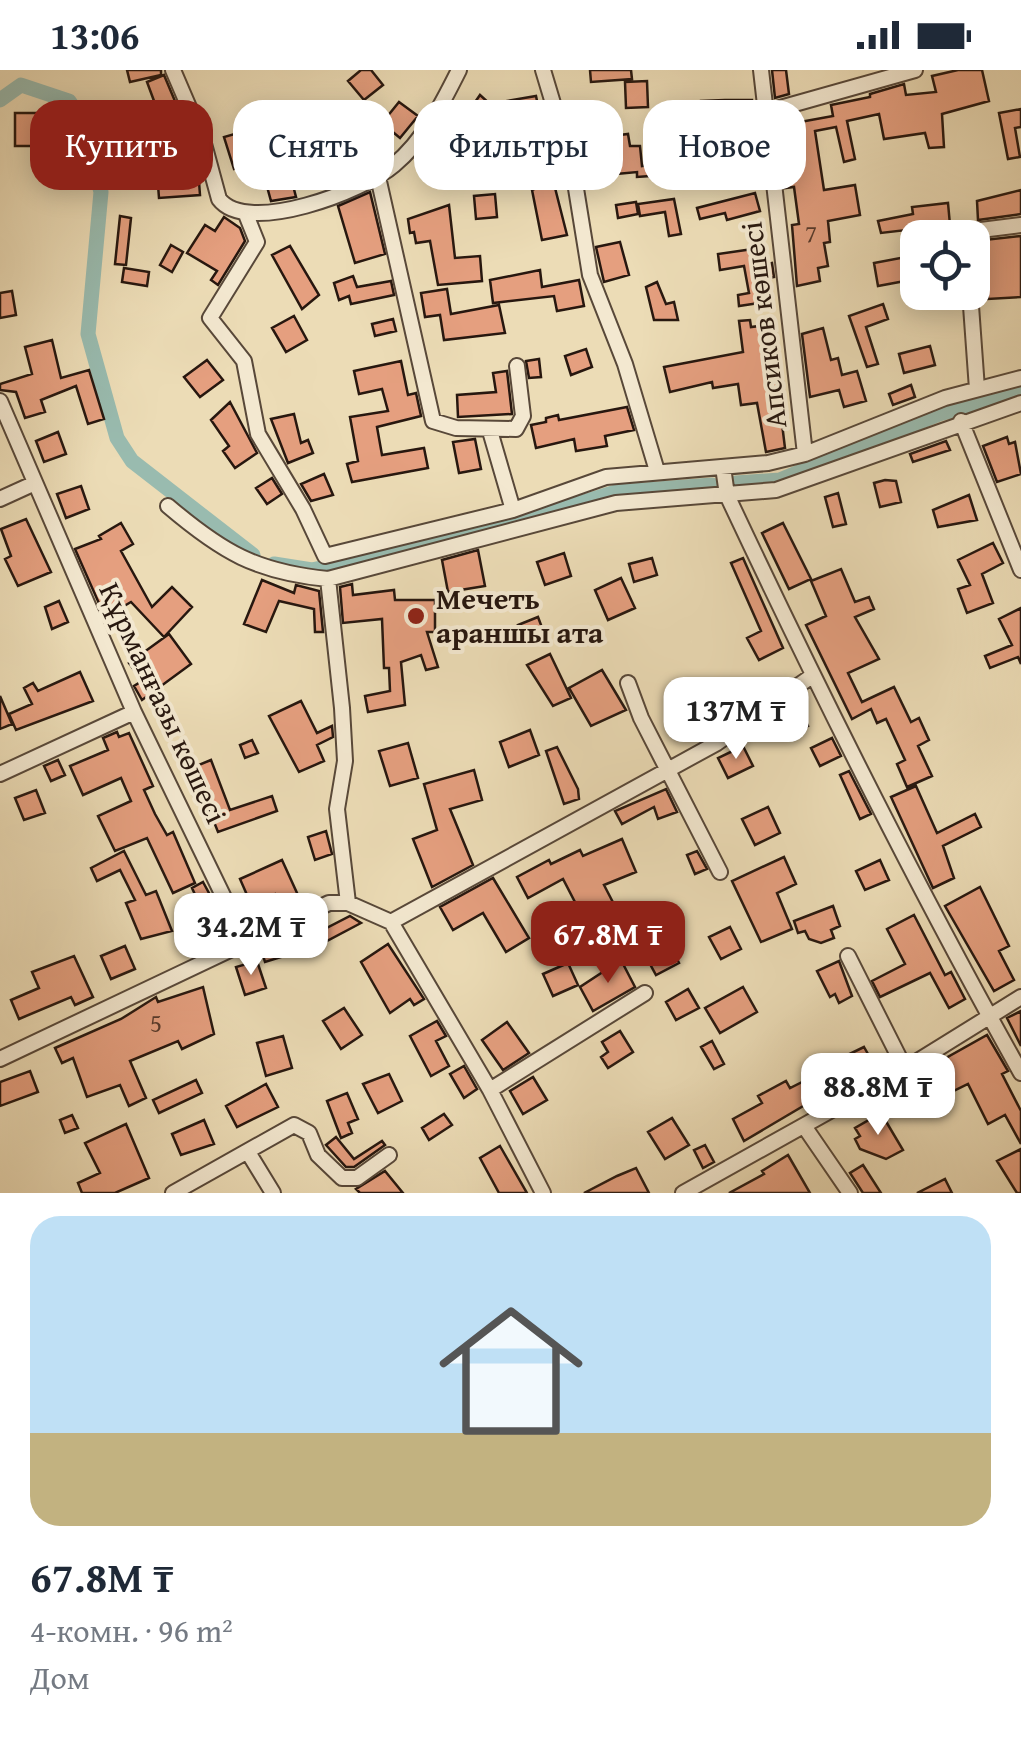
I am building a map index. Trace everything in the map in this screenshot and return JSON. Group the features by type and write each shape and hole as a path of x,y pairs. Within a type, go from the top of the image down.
{"street":[{"path":"173,70 203,140 224,206 248,216 283,211 342,190"},
{"path":"394,165 430,122 459,70"},
{"path":"543,70 573,170 590,275 625,364 657,471"},
{"name":"Апсиков көшесі","path":"760,70 764,100"},
{"path":"806,101 915,70"},
{"path":"381,190 432,418 443,426 490,430 511,431 522,425 517,366"},
{"name":"Апсиков көшесі","path":"775,190 804,454"},
{"path":"248,216 257,242 210,318 244,361 258,434 303,509 324,556 513,510 606,477 768,464 977,389 1021,378"},
{"path":"990,229 1021,225"},
{"path":"971,310 977,389"},
{"name":"Құрманғазы көшесі","path":"0,401 134,712 246,943"},
{"path":"168,506 206,538 247,564 279,573 328,579 616,503 776,490 1021,403"},
{"path":"961,422 1021,570"},
{"path":"490,430 513,510"},
{"path":"724,467 727,495 812,676 988,1017 1021,1073"},
{"path":"0,499 35,483"},
{"path":"328,579 342,708 345,761 337,809 348,902"},
{"path":"391,922 670,770 812,676"},
{"path":"628,683 641,718 720,872"},
{"path":"0,774 134,712"},
{"path":"0,1059 330,903 348,902 391,922 490,1090 543,1193"},
{"path":"848,956 906,1068"},
{"path":"490,1090 645,993"},
{"path":"683,1193 906,1068 1021,997"},
{"path":"173,1193 294,1126 309,1132 318,1155 342,1178 357,1178 389,1155"},
{"path":"804,1126 850,1193"},
{"path":"248,1152 272,1193"}],"building":[{"path":"127,70 161,70 161,75 130,82"},
{"path":"361,70 371,70 383,85 364,100 348,81"},
{"path":"590,70 631,70 632,79 591,82"},
{"path":"772,70 786,70 789,94 775,98"},
{"path":"982,70 989,101 942,114 944,147 929,148 925,133 884,139 879,114 847,121 855,159 844,162 836,127 815,131 824,190 855,185 860,215 828,221 830,242 824,243 828,266 818,268 820,281 797,286 792,225 799,224 794,190 806,190 806,121 833,116 831,105 870,97 904,84 906,95 936,92 932,76"},
{"path":"164,75 175,100 154,100 147,82"},
{"path":"647,81 648,100 643,100 643,107 626,108 625,82"},
{"path":"399,102 414,113 414,121 400,138 394,133 394,108"},
{"path":"1021,109 1021,127 1015,128 1020,157 1008,159 999,113"},
{"path":"15,113 30,113 30,146 15,146"},
{"path":"233,134 233,166 224,137"},
{"path":"628,134 630,146 640,146 643,177 637,177 637,172 623,173 623,135"},
{"path":"158,190 200,190 200,195 159,198"},
{"path":"268,190 294,190 296,197 271,201"},
{"path":"532,190 556,190 567,235 542,240"},
{"path":"1021,190 1021,214 978,220 977,201"},
{"path":"370,192 385,254 355,263 338,206"},
{"path":"755,193 760,211 727,220 725,213 700,219 697,208"},
{"path":"495,194 497,217 476,219 474,196"},
{"path":"674,199 681,234 669,236 665,212 640,216 638,204"},
{"path":"636,202 638,214 618,218 616,205"},
{"path":"948,203 950,220 900,220 900,231 881,233 878,221 913,214 912,207"},
{"path":"449,205 455,258 480,256 482,281 438,285 430,241 416,243 414,232 410,233 408,219"},
{"path":"120,216 131,218 126,265 115,264"},
{"path":"224,217 240,228 245,241 218,285 211,280 217,271 187,253 205,225 215,231"},
{"path":"1021,236 1021,297 990,299 990,239"},
{"path":"620,242 629,275 604,282 596,247"},
{"path":"171,245 183,252 172,272 160,265"},
{"path":"290,246 319,295 302,309 272,255"},
{"path":"760,248 762,265 772,263 774,277 763,279 766,302 739,306 738,295 749,293 744,266 720,270 718,254"},
{"path":"900,258 900,282 878,286 874,263"},
{"path":"124,268 149,272 147,286 122,282"},
{"path":"540,270 542,287 579,280 584,306 557,311 554,296 493,303 490,280"},
{"path":"353,276 357,287 391,281 394,295 351,304 349,296 339,300 334,283"},
{"path":"657,282 666,304 674,302 678,320 654,320 646,287"},
{"path":"447,289 451,314 499,305 505,333 444,340 440,315 425,317 421,293"},
{"path":"12,291 16,315 0,318 0,293"},
{"path":"883,304 888,319 866,327 878,364 867,367 849,316"},
{"path":"294,316 307,340 286,352 272,328"},
{"path":"393,319 396,331 375,336 372,324"},
{"path":"750,320 751,327 775,324 783,382 777,383 785,448 766,452 757,403 741,405 738,384 713,388 712,382 670,392 664,367 743,352 739,321"},
{"path":"823,328 831,360 838,358 842,375 857,371 866,401 844,407 839,390 810,397 802,334"},
{"path":"52,340 61,378 89,370 104,419 88,424 76,386 41,400 45,412 25,418 16,392 0,390 0,384 32,374 25,347"},
{"path":"930,346 935,365 904,373 899,354"},
{"path":"586,349 592,367 571,375 565,356"},
{"path":"539,359 541,377 529,378 526,361"},
{"path":"207,360 223,380 200,397 184,377"},
{"path":"401,361 408,395 416,393 421,416 377,427 382,455 424,448 428,468 352,482 347,464 358,461 350,417 388,411 382,389 359,394 354,371"},
{"path":"507,371 512,414 458,417 457,395 496,392 493,373"},
{"path":"911,385 915,397 893,405 889,394"},
{"path":"230,402 257,453 235,468 223,451 229,446 211,420"},
{"path":"627,407 634,430 605,436 607,446 576,451 574,439 536,448 531,425 546,422 546,418 558,415 559,420"},
{"path":"294,414 301,443 308,440 313,453 288,463 271,419"},
{"path":"58,432 66,454 44,462 36,441"},
{"path":"1007,437 1009,444 1015,442 1021,474 997,482 983,446"},
{"path":"475,439 481,469 459,473 453,442"},
{"path":"946,441 950,450 913,462 910,454"},
{"path":"324,474 333,495 311,501 301,484"},
{"path":"272,478 282,494 267,504 256,488"},
{"path":"896,481 901,502 880,507 874,483"},
{"path":"81,486 89,509 66,518 57,494"},
{"path":"838,493 846,524 833,527 825,497"},
{"path":"969,495 977,520 938,527 933,510"},
{"path":"26,519 51,572 18,586 5,559 11,556 1,529"},
{"path":"121,523 133,544 121,551 152,607 172,587 192,607 164,637 131,602 105,617 75,549 101,539 99,536"},
{"path":"783,523 811,579 789,589 762,533"},
{"path":"993,543 1003,563 982,574 993,603 967,613 958,589 970,585 958,560"},
{"path":"478,550 485,586 448,592 442,560"},
{"path":"564,553 571,576 545,585 537,562"},
{"path":"652,558 657,575 634,582 629,564"},
{"path":"743,558 783,648 759,660 747,638 761,631 731,563"},
{"path":"841,569 855,602 869,597 874,609 855,617 879,659 848,673 862,702 894,687 911,722 919,718 929,740 918,746 932,776 907,787 897,764 905,760 886,719 877,723 871,709 852,719 806,625 826,616 811,581"},
{"path":"621,578 635,608 608,620 595,590"},
{"path":"262,580 294,593 296,585 319,591 323,632 315,632 314,609 279,601 266,632 244,624"},
{"path":"352,584 353,595 394,590 395,600 435,600 435,632 427,632 438,667 426,670 421,655 401,662 405,705 368,712 365,696 390,691 389,668 384,668 382,619 343,623 340,587"},
{"path":"59,601 68,622 52,629 45,607"},
{"path":"1021,608 1021,664 1018,657 990,668 985,656 1012,645 999,619"},
{"path":"538,617 544,633 524,641 518,625"},
{"path":"169,634 191,664 142,700 134,686 142,681 129,663"},
{"path":"550,654 571,698 553,706 527,665"},
{"path":"602,670 626,710 591,726 569,688"},
{"path":"80,672 93,701 16,730 9,714 32,704 24,688 33,683 38,691"},
{"path":"726,688 740,713 716,730 700,703"},
{"path":"0,696 12,724 0,729"},
{"path":"301,701 317,733 332,726 333,737 317,745 324,761 299,772 269,716"},
{"path":"796,702 808,726 789,736 778,713"},
{"path":"530,730 539,755 509,767 500,742"},
{"path":"117,732 119,737 129,733 153,786 144,790 167,835 173,832 195,883 173,893 147,838 115,851 98,816 131,801 121,778 83,795 70,766 108,750 103,738"},
{"path":"832,738 841,756 820,766 811,748"},
{"path":"252,740 258,753 245,758 240,745"},
{"path":"408,743 418,778 390,786 379,751"},
{"path":"743,746 753,766 728,778 718,758"},
{"path":"557,747 578,789 579,799 564,804 546,751"},
{"path":"58,760 65,775 51,781 44,766"},
{"path":"211,760 230,810 272,796 277,811 218,832 205,799 196,803 184,771"},
{"path":"474,770 482,800 450,809 473,865 432,887 413,839 437,830 424,784"},
{"path":"849,771 871,814 860,819 840,775"},
{"path":"916,786 937,833 975,814 981,827 943,846 954,878 933,888 891,797"},
{"path":"666,789 677,812 658,819 654,807 622,824 615,811"},
{"path":"36,790 45,813 24,820 15,798"},
{"path":"768,807 780,833 755,845 742,819"},
{"path":"326,831 332,854 315,860 308,837"},
{"path":"622,839 636,872 604,885 620,916 590,931 563,879 528,898 517,877 549,860 551,864 580,850 583,856"},
{"path":"124,851 146,895 156,891 172,931 141,939 126,903 135,900 120,870 97,881 91,868"},
{"path":"697,851 707,869 695,874 687,855"},
{"path":"784,857 796,884 777,893 792,929 761,942 732,881"},
{"path":"282,860 302,904 284,913 275,894 251,904 240,879"},
{"path":"880,860 889,880 865,890 856,871"},
{"path":"493,878 529,938 506,952 483,913 453,930 440,907"},
{"path":"203,882 210,895 198,901 192,888"},
{"path":"980,887 1009,946 999,951 1014,980 994,991 945,906"},
{"path":"833,906 840,926 831,930 834,938 821,943 809,939 805,931 798,933 794,921"},
{"path":"914,915 945,975 951,972 965,999 949,1008 930,973 880,997 872,981 905,964 887,929"},
{"path":"350,916 361,923 323,943 317,933"},
{"path":"218,919 226,939 208,946 200,927"},
{"path":"730,927 741,949 721,959 709,937"},
{"path":"287,941 291,954 265,962 261,949"},
{"path":"668,941 679,963 656,975 644,953"},
{"path":"388,944 424,999 414,1005 410,999 390,1013 361,962"},
{"path":"125,946 135,969 111,979 101,956"},
{"path":"74,956 93,997 75,1005 71,997 19,1019 11,1000 39,988 32,972"},
{"path":"621,960 635,987 593,1011 580,987"},
{"path":"257,961 266,988 245,995 236,967"},
{"path":"839,961 852,996 839,1003 835,994 830,997 817,971"},
{"path":"568,963 578,985 553,996 543,974"},
{"path":"203,987 214,1034 182,1049 178,1041 130,1061 146,1098 129,1106 120,1085 87,1097 73,1058 62,1063 55,1048 121,1019 156,997 158,1002"},
{"path":"743,987 757,1012 720,1033 705,1008"},
{"path":"688,989 699,1008 676,1020 666,1002"},
{"path":"344,1008 362,1035 341,1049 323,1021"},
{"path":"1021,1011 1021,1046 1007,1018"},
{"path":"437,1021 446,1036 436,1041 449,1066 431,1076 410,1036"},
{"path":"507,1022 529,1053 503,1070 482,1040"},
{"path":"620,1031 633,1052 608,1068 601,1057 608,1052 602,1042"},
{"path":"987,1035 1008,1071 1002,1074 1021,1111 1021,1144 1005,1115 988,1124 968,1084 935,1100 921,1072"},
{"path":"283,1036 292,1068 266,1076 257,1043"},
{"path":"712,1041 724,1064 714,1069 701,1047"},
{"path":"864,1047 876,1068 812,1109 808,1111 805,1105 744,1141 733,1119 762,1103 758,1096 786,1081 790,1088 810,1078 808,1074"},
{"path":"464,1066 477,1089 464,1098 450,1074"},
{"path":"30,1071 38,1092 0,1106 0,1082"},
{"path":"389,1074 402,1101 378,1113 363,1084"},
{"path":"533,1077 547,1100 523,1114 510,1091"},
{"path":"196,1080 202,1093 159,1113 153,1100"},
{"path":"266,1084 278,1107 237,1127 226,1106"},
{"path":"347,1093 358,1119 348,1123 352,1133 341,1138 327,1101"},
{"path":"881,1113 903,1150 886,1159 860,1149 855,1139 860,1136 855,1128"},
{"path":"444,1114 452,1125 429,1140 422,1128"},
{"path":"72,1115 78,1128 65,1133 60,1120"},
{"path":"672,1118 689,1145 665,1159 648,1132"},
{"path":"204,1120 214,1144 181,1155 172,1134"},
{"path":"126,1124 149,1178 115,1193 82,1193 78,1183 100,1173 85,1143"},
{"path":"336,1137 354,1159 382,1141 385,1145 354,1167 346,1167 326,1145"},
{"path":"705,1145 714,1162 703,1168 694,1150"},
{"path":"500,1146 527,1193 499,1193 480,1158"},
{"path":"1021,1149 1021,1193 1017,1193 997,1161"},
{"path":"788,1155 810,1193 729,1193 764,1174 762,1171"},
{"path":"863,1165 881,1193 863,1193 850,1173"},
{"path":"636,1168 649,1193 584,1193 617,1176"},
{"path":"385,1171 403,1193 360,1193 356,1189"},
{"path":"945,1179 952,1193 917,1193"}],"waterway":[{"path":"0,100 21,85 69,101 82,120 101,192 88,334 117,438 132,461 253,555"},
{"path":"736,483 780,480 939,414 1021,392"},
{"path":"274,564 312,570 513,524 616,492 712,485"}],"place":[{"name":"Мечеть араншы ата","path":"416,616"}]}
